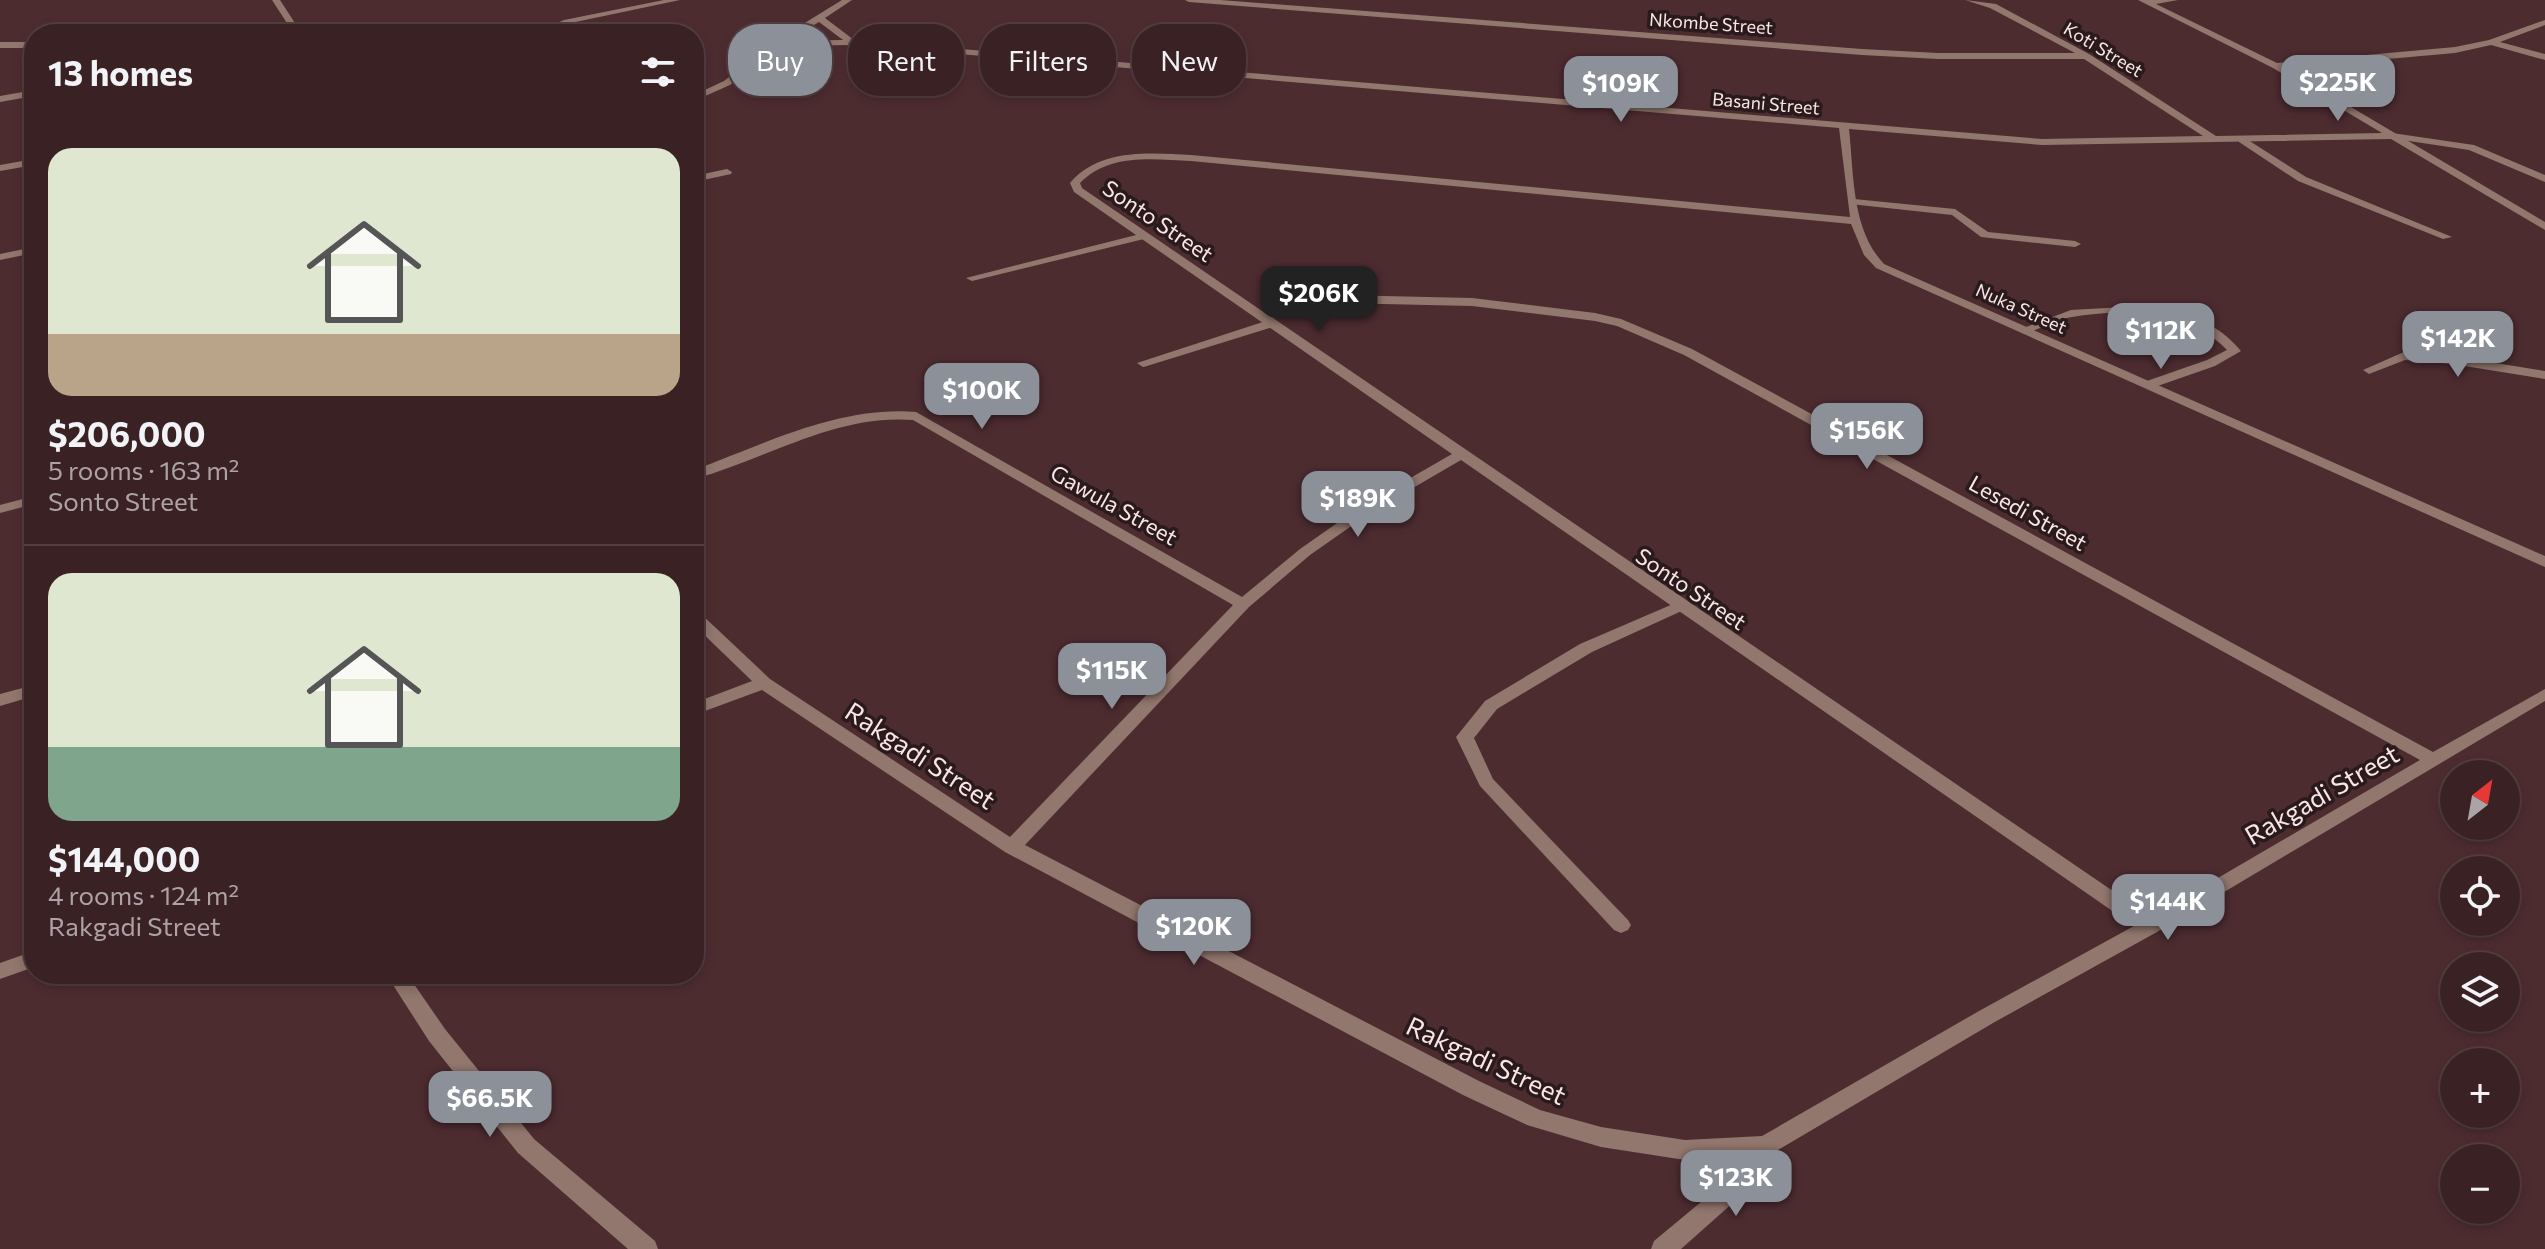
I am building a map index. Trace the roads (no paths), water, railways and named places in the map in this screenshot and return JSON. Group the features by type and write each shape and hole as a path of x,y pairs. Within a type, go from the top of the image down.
{"street":[{"path":"276,0 292,24"},
{"path":"559,24 676,0"},
{"path":"807,24 848,0"},
{"name":"Nkombe Street","path":"1189,0 1862,52 1938,56 2086,56"},
{"name":"Koti Street","path":"1969,0 1993,6 2086,56 2215,140"},
{"path":"2144,1 2174,0"},
{"path":"2144,1 2276,66 2545,227"},
{"path":"818,17 848,39"},
{"path":"2276,66 2422,55 2491,42 2545,22"},
{"path":"2491,42 2545,57"},
{"path":"0,45 24,45"},
{"name":"Basani Street","path":"964,52 2042,142 2392,136"},
{"path":"704,93 728,82"},
{"path":"0,99 24,95"},
{"name":"Nuka Street","path":"1844,127 1856,221 1864,250 1880,266 2545,562"},
{"path":"2392,136 2471,147 2545,179"},
{"path":"2242,140 2302,179 2447,237"},
{"name":"Sonto Street","path":"1856,221 1191,158 1122,160 1093,167 1075,183 1078,190 1460,455 2150,927"},
{"path":"0,168 24,164"},
{"path":"704,177 727,172"},
{"path":"1854,202 1955,212 1985,235 2075,244"},
{"path":"972,278 1144,236"},
{"path":"0,257 24,252"},
{"name":"Lesedi Street","path":"1143,363 1339,299 1472,302 1621,323 1713,366 2434,760"},
{"path":"2024,330 2070,314 2104,310 2130,312 2175,317 2214,330 2235,351 2149,385"},
{"path":"2369,370 2404,356 2452,360 2545,375"},
{"name":"Gawula Street","path":"704,471 832,425 890,413 916,416 1243,604"},
{"path":"1012,847 1243,604 1305,552 1341,527 1460,455"},
{"path":"0,509 24,503"},
{"path":"1621,925 1486,782 1465,737 1491,705 1586,648 1680,606"},
{"name":"Rakgadi Street","path":"704,626 764,683 1012,847 1471,1088 1535,1118 1601,1137 1685,1150 1765,1146 1986,1017 2150,927 2545,694"},
{"path":"704,705 764,683"},
{"path":"0,700 24,693"},
{"path":"0,971 24,963"},
{"path":"403,984 437,1035 526,1146 646,1249"},
{"path":"1663,1249 1727,1194 1765,1146"}]}
